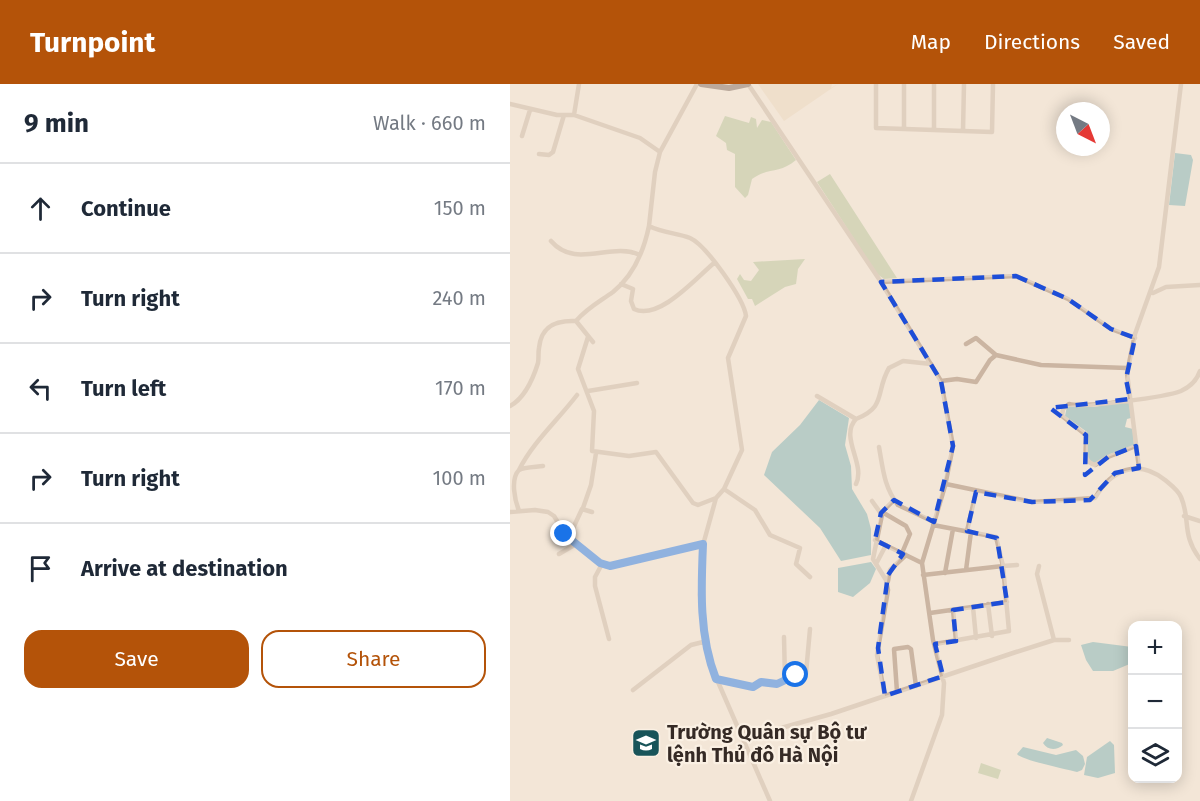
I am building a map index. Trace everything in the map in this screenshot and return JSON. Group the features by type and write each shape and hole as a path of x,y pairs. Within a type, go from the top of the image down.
{"main road":[{"path":"699,84 729,88 748,84"}],"street":[{"path":"574,115 579,84"},
{"path":"510,406 518,402 528,386 538,363 539,345 546,330 554,322 576,321 587,308 621,284 640,255 650,226 655,172 660,152 699,84"},
{"path":"748,84 881,282 941,381 953,446 946,484 922,563 935,645 943,676 942,715 911,801"},
{"path":"876,84 876,128 992,132 993,84"},
{"path":"904,84 904,129"},
{"path":"934,84 934,130"},
{"path":"963,131 964,84"},
{"path":"1139,468 1127,369 1135,334 1159,267 1181,84"},
{"path":"510,104 564,116 574,115 640,138 660,152"},
{"path":"522,136 530,110"},
{"path":"539,154 549,155 553,152 564,116"},
{"path":"650,226 664,233 689,238 700,246 743,302 746,316 728,358 742,450 724,489 716,498 703,544 700,596 708,659 770,801"},
{"path":"551,242 558,248 581,257 624,249 640,255"},
{"path":"621,284 633,289 631,301 634,309 649,310 670,302 714,263"},
{"path":"881,282 1016,276 1068,299 1111,329 1135,338"},
{"path":"1150,294 1159,288 1200,285"},
{"path":"576,321 593,342"},
{"path":"588,338 578,369 588,391 594,414 591,447 596,453 629,456 656,452 693,503 698,505 716,498"},
{"path":"966,344 975,338 996,355 1041,365 1127,369"},
{"path":"941,381 957,379 976,382 990,360 996,355"},
{"path":"856,484 859,468 851,438 852,425 856,418 870,413 877,406 889,368 903,361 931,364"},
{"path":"1136,446 1092,465 1086,459 1086,435 1061,414 1064,407 1069,404 1092,406 1179,392 1194,382 1200,371"},
{"path":"588,391 637,383"},
{"path":"519,511 512,483 531,449 577,395"},
{"path":"817,396 856,418"},
{"path":"879,447 886,486 898,505 934,523 997,538 1003,566 1009,631 935,645"},
{"path":"568,539 591,485 596,453"},
{"path":"519,470 543,466"},
{"path":"946,484 1032,502 1061,498 1090,500 1095,498 1102,486 1115,473 1139,468 1159,475 1178,492 1188,539 1200,559"},
{"path":"724,489 755,510 770,535 800,548 796,564 810,577"},
{"path":"966,570 969,532 976,492"},
{"path":"887,584 873,558 881,513 894,500"},
{"path":"872,501 881,513 906,526 910,534 904,554 890,570 887,584 888,601 877,655 885,696"},
{"path":"583,508 592,512"},
{"path":"510,512 535,510 548,512 554,516 568,539 603,564 610,566 703,544"},
{"path":"1184,516 1200,521"},
{"path":"945,573 952,529"},
{"path":"875,540 922,563"},
{"path":"559,554 576,544"},
{"path":"876,564 886,545"},
{"path":"603,564 595,577 595,586 609,639"},
{"path":"923,575 1017,564"},
{"path":"1039,566 1037,574 1054,640"},
{"path":"930,613 1007,602"},
{"path":"988,604 992,636"},
{"path":"973,607 976,638"},
{"path":"953,610 956,640"},
{"path":"716,679 753,687 761,682 777,684 807,672 810,629"},
{"path":"784,637 785,680"},
{"path":"739,731 774,730 1054,640 1069,639"},
{"path":"633,690 691,645 707,641"},
{"path":"897,692 894,649 911,649 916,686"}],"highlighted area":[{"path":"1016,276 1068,299 1111,329 1135,338 1126,379 1130,399 1050,408 1086,435 1085,475 1108,457 1136,446 1139,468 1115,473 1090,500 1032,502 976,492 967,531 997,538 1007,602 953,610 956,641 935,644 943,676 885,696 878,648 888,575 903,554 875,540 881,513 894,500 934,522 953,446 941,381 881,282"}],"green space":[{"path":"725,116 749,123 751,117 756,119 757,128 762,120 771,122 796,160 785,167 763,173 752,179 745,198 735,187 735,154 727,150 726,143 716,136"},
{"path":"830,174 897,278 884,279 877,274 817,182"},
{"path":"805,259 798,269 796,284 785,287 755,306 752,299 748,299 737,279 740,274 744,280 751,281 759,270 753,262"},
{"path":"981,763 1001,770 998,779 978,773"}],"shaded area":[{"path":"758,84 832,84 831,88 838,84 784,121"}],"water":[{"path":"1175,153 1191,155 1193,160 1185,206 1169,205"},
{"path":"819,400 849,418 845,445 851,466 852,489 867,514 871,529 871,555 841,561 820,528 764,475 772,452 800,425"},
{"path":"1129,401 1131,418 1127,419 1125,427 1133,429 1134,446 1110,454 1097,464 1088,460 1087,432 1065,416 1067,406 1094,407"},
{"path":"871,562 876,569 870,583 853,597 838,592 838,568"},
{"path":"1093,642 1128,646 1128,665 1113,671 1093,671 1081,645"},
{"path":"1047,738 1063,745 1055,749 1049,748 1043,743"},
{"path":"1110,741 1114,745 1115,773 1098,778 1084,775 1087,757"},
{"path":"1023,747 1056,755 1076,750 1083,756 1085,764 1082,770 1077,772 1035,762 1017,754"}],"place":[{"name":"Trường Quân sự Bộ tư lệnh Thủ đô Hà Nội","path":"646,743"}],"route":[{"path":"564,534 605,566 703,544 700,596 708,659 716,679 753,687 761,682 777,684 796,675"}]}
